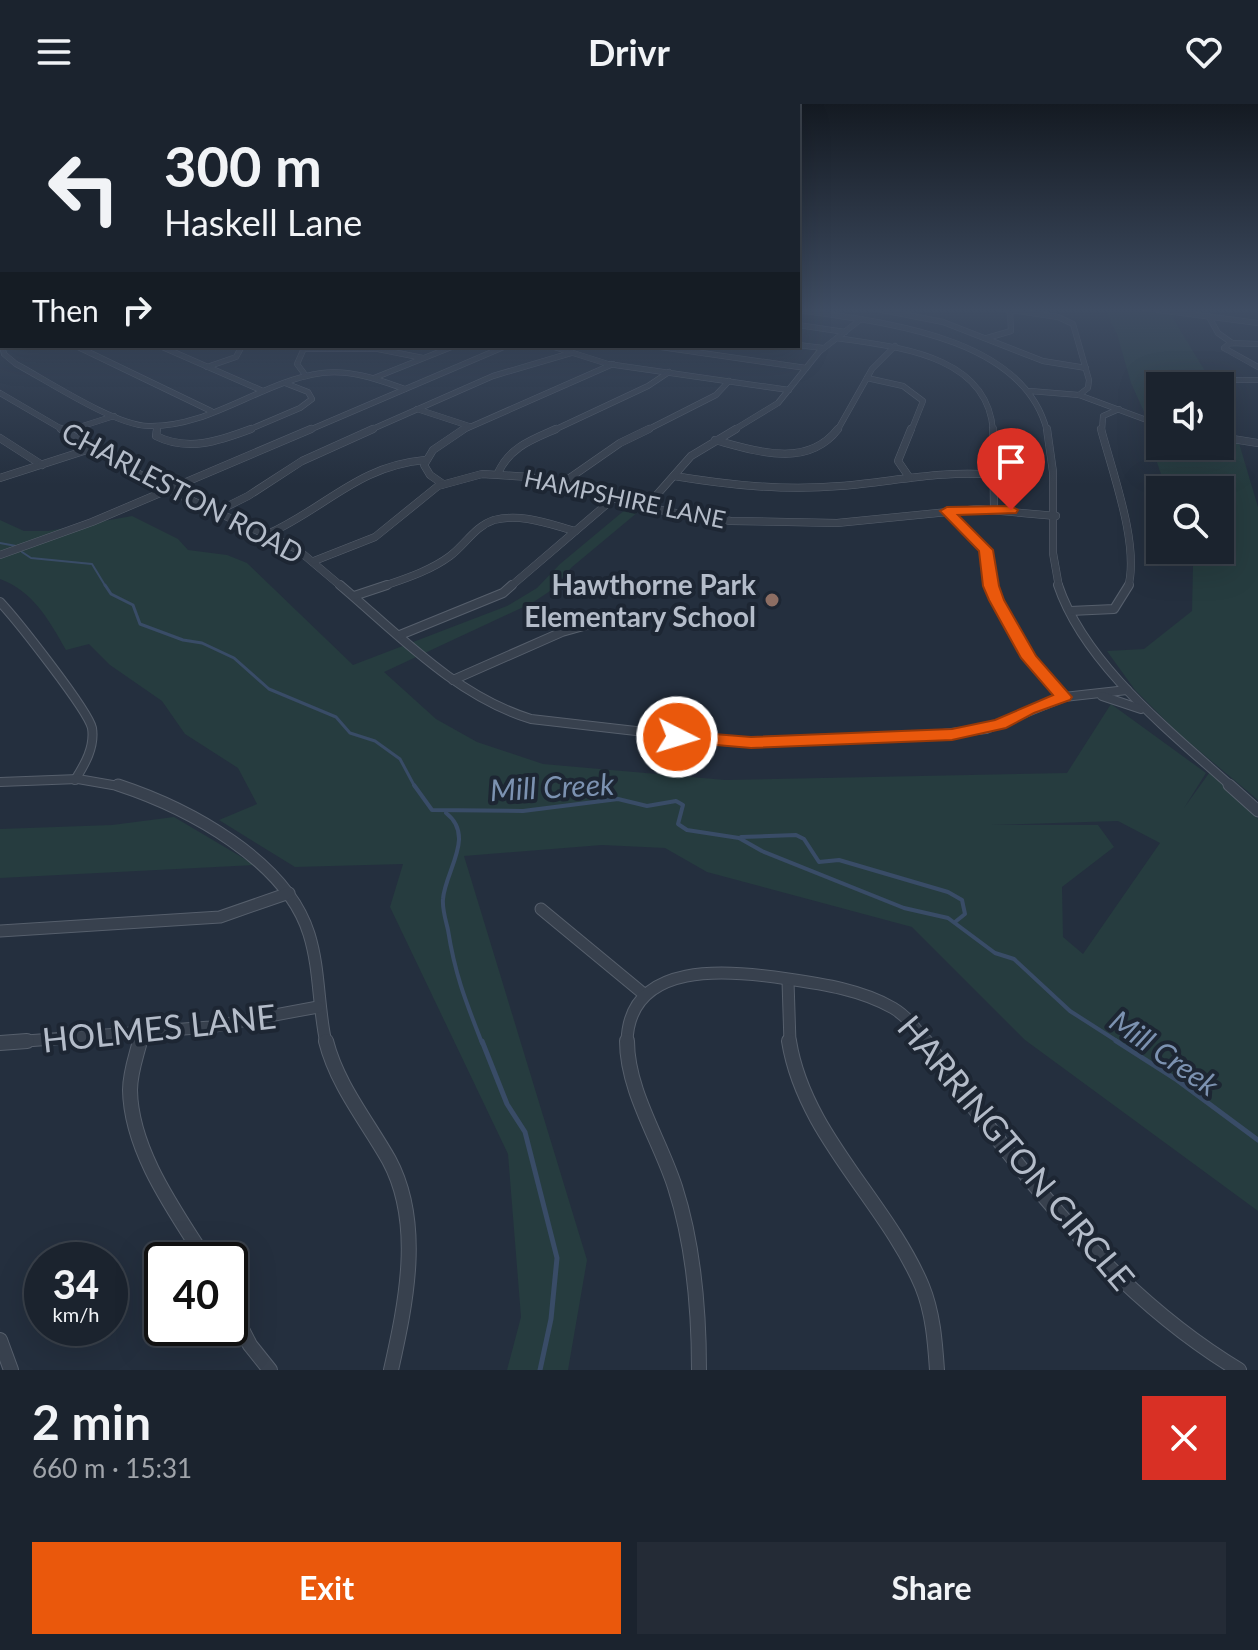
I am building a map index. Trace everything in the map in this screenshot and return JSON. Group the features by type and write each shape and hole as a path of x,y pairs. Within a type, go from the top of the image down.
{"street":[{"path":"22,367 134,425 158,426 211,411 306,376 343,372 374,378 405,389"},
{"path":"120,367 211,411"},
{"path":"207,367 264,391"},
{"path":"299,367 306,376"},
{"path":"374,378 401,367"},
{"path":"0,555 61,534 456,367"},
{"path":"216,512 248,496 302,461 493,376 523,367"},
{"path":"268,534 312,512 372,470 397,462 425,460 437,447 469,426 606,367"},
{"path":"635,367 789,390"},
{"path":"647,506 691,456 769,410 806,368 800,367"},
{"path":"715,440 770,453 817,448 829,440 877,367"},
{"path":"951,367 982,393 988,403 993,426 994,509"},
{"path":"1002,367 1030,391 1045,420 1056,516 1055,581 1070,611 1127,690 1148,713 1258,811"},
{"path":"1079,395 1089,386 1086,368 1080,367"},
{"path":"498,473 505,458 517,447 648,386 669,372"},
{"path":"867,378 903,386 923,401 898,461 909,477"},
{"path":"1234,379 1258,380"},
{"path":"561,484 626,440 712,397 729,381"},
{"path":"158,426 156,436 168,443 199,445 216,441 300,408 312,399 308,392 284,383"},
{"path":"1030,391 1079,395 1146,420"},
{"name":"CHARLESTON ROAD","path":"0,393 167,490 268,534 314,561 476,698 531,719 621,732 751,743 970,732 1000,724 1028,709 1064,697 1127,690"},
{"path":"417,409 469,426"},
{"path":"1070,611 1114,609 1132,576 1130,544 1100,424 1103,416 1119,409"},
{"path":"66,431 114,416"},
{"path":"0,438 42,465"},
{"path":"1234,440 1258,443"},
{"path":"0,478 93,448"},
{"path":"425,460 427,472 443,484"},
{"path":"674,476 722,484 789,487 844,486 951,472 994,475"},
{"name":"HAMPSHIRE LANE","path":"314,561 375,537 426,493 443,484 473,475 498,473 561,484 718,520 811,524 862,522 947,511 994,509 1056,516"},
{"path":"400,635 503,593 527,576 614,498"},
{"path":"947,511 986,550 991,586 997,600 1029,658 1064,697"},
{"path":"354,596 435,565 456,552 484,524 498,519 524,518 575,531"},
{"path":"0,602 16,619 90,721 91,749 75,780"},
{"path":"453,680 562,632 587,625"},
{"path":"1089,694 1133,704 1148,713"},
{"path":"0,782 101,781 141,792 265,865 298,906 312,945 318,1007 331,1058 396,1174 405,1213 407,1280 391,1370"},
{"path":"0,931 220,917 289,893"},
{"path":"541,909 645,995 628,1023 626,1052 634,1085 665,1160 686,1228 696,1280 699,1370"},
{"name":"HARRINGTON CIRCLE","path":"645,995 665,983 709,971 788,981 876,999 894,1006 908,1018 1038,1188 1090,1250 1155,1311 1239,1370"},
{"path":"788,981 788,1031 797,1075 823,1125 913,1265 935,1332 937,1370"},
{"name":"HOLMES LANE","path":"0,1043 229,1024 318,1007"},
{"path":"142,1033 129,1090 133,1120 145,1151 196,1242"},
{"path":"0,1340 11,1370"},
{"path":"248,1341 270,1370"}],"green space":[{"path":"1126,367 1203,367 1206,372 1146,372 1146,416"},
{"path":"1234,442 1239,443 1258,507 1258,800 1178,733 1135,690 1107,651 1144,649 1192,611 1192,564 1234,564 1234,476 1161,476 1156,460 1234,460"},
{"path":"626,509 638,512 572,567 550,591 532,603 384,672 436,719 477,742 543,764 725,780 1067,773 1111,704 1206,773 1184,808 1212,769 1258,819 1258,1211 1025,1040 912,927 707,872 665,848 602,845 464,856 587,1260 568,1370 507,1370 521,1317 508,1154 390,907 403,864 295,867 219,820 257,804 238,768 185,734 162,701 110,665 89,644 66,650 31,599 0,579 0,520 24,531 48,531 132,516 178,539 188,550 227,555 247,563 353,665 507,606 537,588 560,564","holes":["1118,821 1160,843 1083,954 1063,937 1062,887 1114,847 1098,825 991,825"]},
{"path":"174,817 255,865 0,878 0,829 112,825"}],"waterway":[{"name":"Mill Creek","path":"0,543 16,546"},
{"name":"Mill Creek","path":"22,552 31,558 92,564 106,587"},
{"name":"Mill Creek","path":"105,585 111,594 133,605 140,624 183,640 202,643 234,658 269,689 336,717 350,733 375,741 400,759 415,787"},
{"name":"Mill Creek","path":"414,785 432,810 523,811 618,799 647,806 676,801 683,805 678,824 687,830 739,838 762,851 904,908 948,918 995,953 1014,959 1070,1011 1120,1043"},
{"path":"446,813 455,822 459,843 445,888 444,911 458,975 482,1043"},
{"path":"741,837 796,835 804,839 819,862 839,860 948,892 962,900 965,914 955,922"},
{"path":"482,1041 507,1104 525,1132 557,1258 551,1319 540,1370"},
{"name":"Mill Creek","path":"1116,1041 1177,1080 1258,1140"}],"place":[{"name":"Hawthorne Park Elementary School","path":"772,600"}],"route":[{"path":"677,737 751,743 952,734 986,729 1028,709 1064,697 1029,658 997,600 991,586 986,550 947,511 1011,510"}]}
